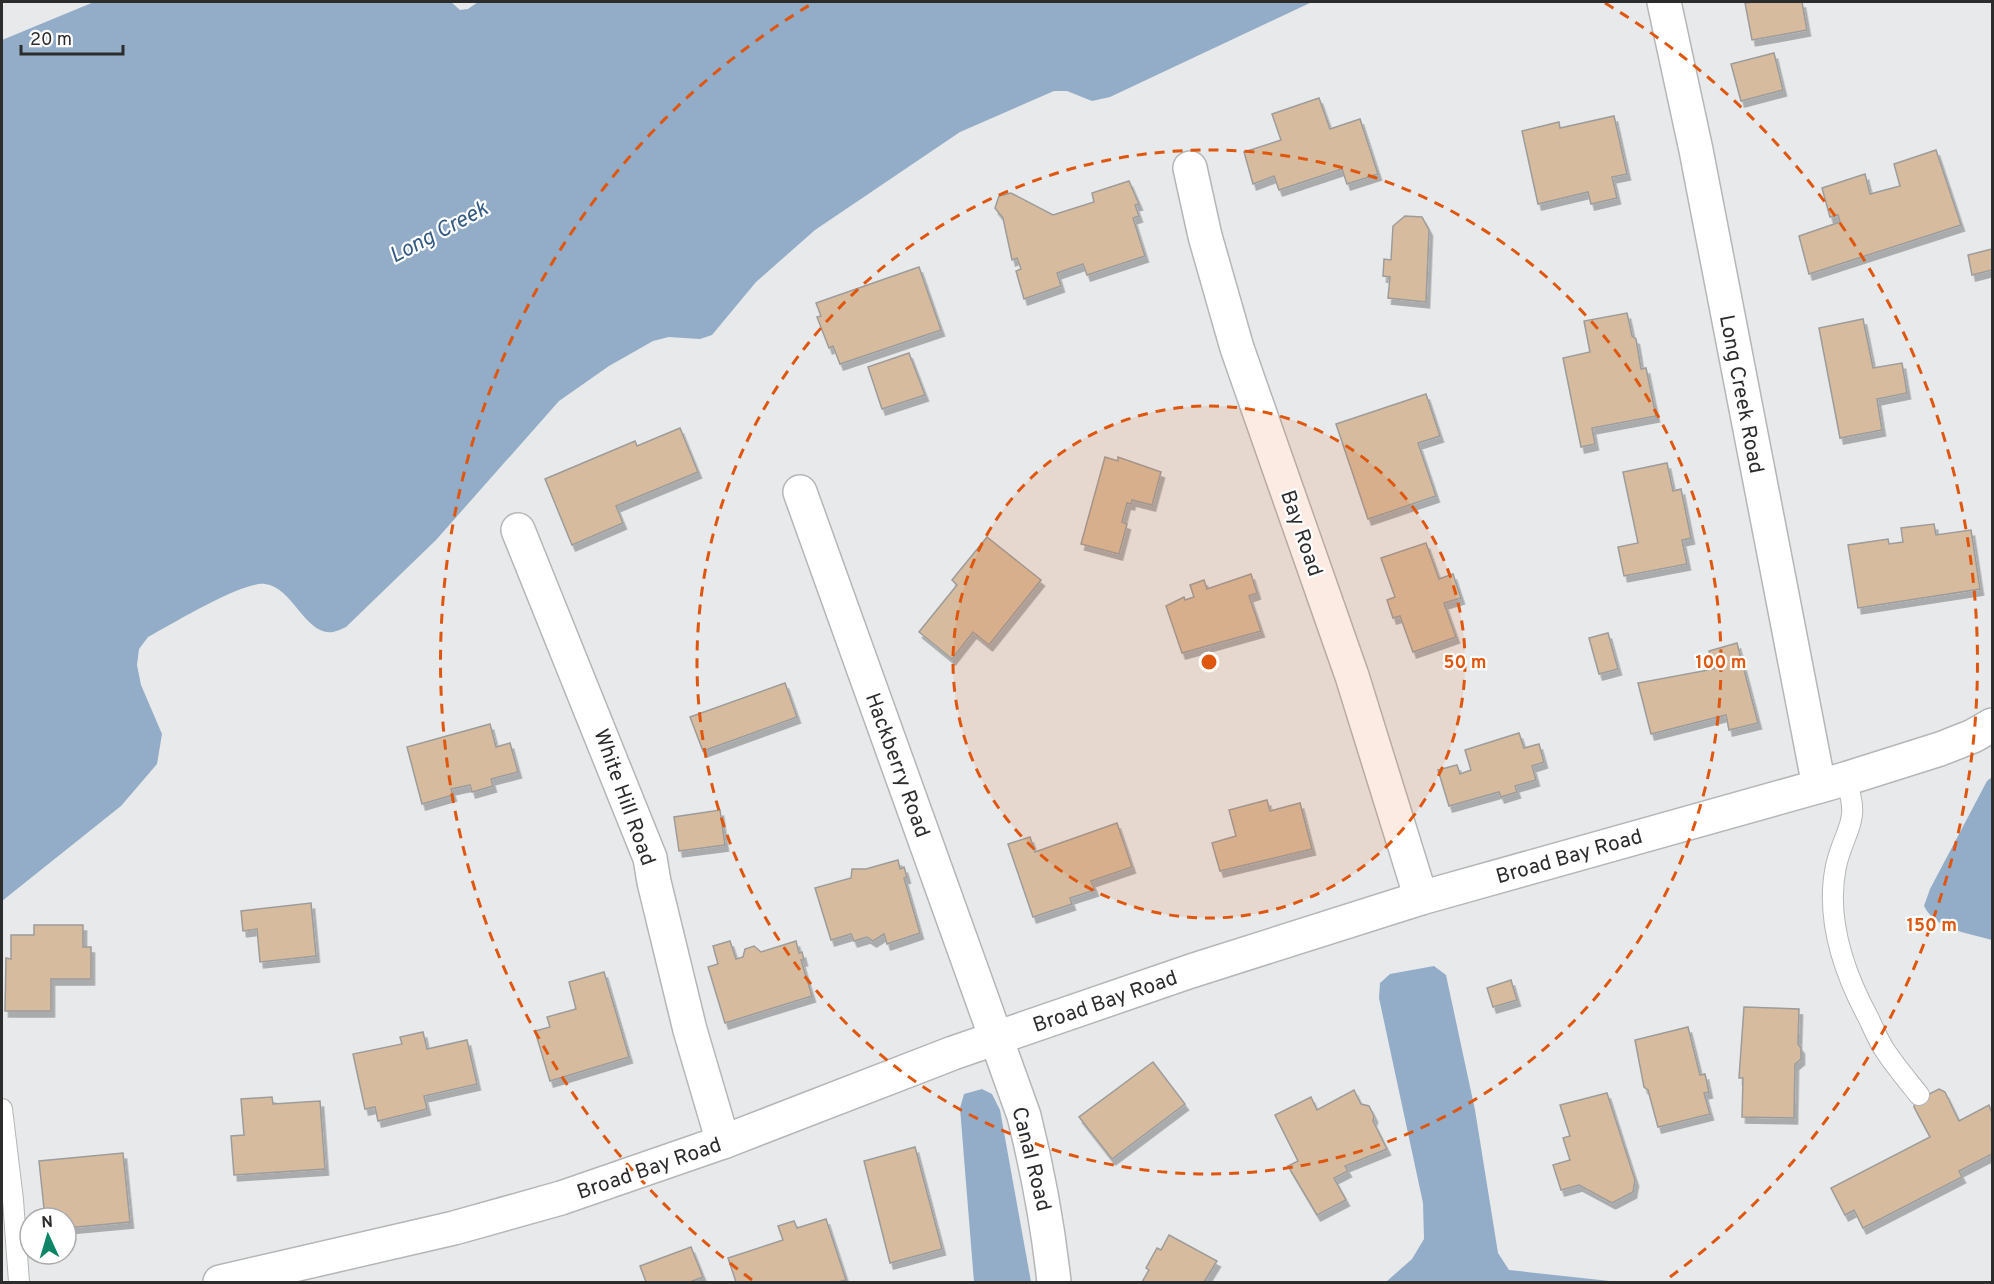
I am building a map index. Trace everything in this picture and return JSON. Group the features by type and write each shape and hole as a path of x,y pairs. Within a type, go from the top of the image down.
{"street":[{"name":"Long Creek Road","path":"1664,2 1832,782"},
{"name":"Bay Road","path":"1190,168 1205,236 1238,348 1352,676 1421,898"},
{"name":"Hackberry Road","path":"800,492 996,1039"},
{"name":"White Hill Road","path":"518,530 651,858 654,882 690,1030 723,1142"},
{"name":"Broad Bay Road","path":"220,1282 454,1227 550,1201 723,1142 954,1053 1191,971 1421,898 1832,782 1940,749 1973,736 1992,725"},
{"name":"Canal Road","path":"996,1039 1024,1116 1036,1164 1049,1229 1054,1282"}],"lane":[{"path":"1832,782 1852,796 1853,819 1836,866 1832,904 1836,938 1854,991 1885,1051 1919,1095"},
{"path":"2,1109 13,1200 19,1282"}],"water":[{"name":"Long Creek","path":"94,2 451,2 460,10 468,9 478,2 1312,2 1110,97 1092,101 1067,91 1054,91 960,132 815,230 756,282 712,335 700,339 669,337 653,341 609,366 559,401 436,540 346,627 333,632 314,627 284,593 265,584 240,589 224,596 148,637 139,649 137,665 141,685 162,734 157,764 121,806 2,901 2,40"},
{"path":"1992,777 1992,940 1944,925 1929,914 1924,906 1930,889 1987,781"},
{"path":"1434,966 1446,975 1475,1110 1498,1253 1509,1270 1619,1282 1386,1282 1412,1259 1424,1239 1423,1203 1379,998 1380,983 1390,974"},
{"path":"982,1089 992,1094 1000,1110 1031,1282 974,1282 960,1108 964,1094"}],"building":[{"path":"1802,2 1807,30 1752,40 1745,3"},
{"path":"1774,53 1783,90 1741,101 1731,64"},
{"path":"1319,98 1330,129 1360,119 1378,174 1347,184 1342,169 1279,190 1274,176 1253,184 1244,152 1281,140 1272,114"},
{"path":"1614,116 1627,174 1612,177 1617,198 1591,204 1588,192 1538,204 1522,131 1559,122 1560,128"},
{"path":"1936,150 1961,225 1809,274 1799,236 1840,222 1838,215 1830,217 1822,188 1865,174 1870,194 1900,186 1894,164"},
{"path":"1129,181 1139,204 1135,205 1139,216 1133,218 1145,256 1087,275 1083,264 1057,273 1061,286 1024,299 1016,271 1021,269 1017,258 1012,260 1003,218 995,208 999,196 1011,193 1053,215 1094,202 1092,193"},
{"path":"1405,216 1422,217 1429,230 1426,302 1388,298 1390,277 1383,276 1384,259 1391,260 1393,226"},
{"path":"1992,249 1992,270 1972,275 1968,255"},
{"path":"919,267 941,330 840,364 833,346 829,348 817,317 821,316 816,303"},
{"path":"1627,313 1632,336 1636,339 1641,369 1646,368 1656,416 1592,428 1595,444 1581,447 1563,358 1590,352 1584,321"},
{"path":"1863,319 1873,368 1902,363 1907,393 1877,399 1882,430 1840,438 1819,328"},
{"path":"909,353 925,395 882,409 868,367"},
{"path":"1426,394 1440,436 1418,443 1436,496 1368,519 1336,424"},
{"path":"680,428 698,472 616,506 623,523 572,545 545,479 635,441 637,446"},
{"path":"1105,457 1118,461 1118,457 1161,472 1152,505 1132,500 1131,504 1127,503 1122,522 1127,524 1119,554 1081,544"},
{"path":"1667,463 1673,491 1681,489 1691,538 1682,540 1687,564 1624,576 1618,547 1638,543 1623,472"},
{"path":"1934,524 1936,535 1971,530 1980,589 1858,608 1848,545 1888,539 1889,544 1903,542 1901,528"},
{"path":"987,537 1041,580 989,645 973,632 952,659 919,632 957,585 952,580"},
{"path":"1426,543 1439,579 1453,574 1461,598 1444,603 1456,637 1413,652 1400,616 1393,618 1387,600 1395,597 1381,558"},
{"path":"1251,574 1257,593 1249,596 1261,631 1182,653 1166,606 1184,597 1185,600 1194,597 1190,585 1204,580 1207,589"},
{"path":"1608,633 1618,669 1599,674 1589,638"},
{"path":"1737,643 1758,723 1729,730 1726,715 1651,734 1638,683 1714,669 1709,651"},
{"path":"785,683 797,717 703,751 690,717"},
{"path":"490,724 496,747 510,743 518,772 491,779 493,786 472,792 470,785 451,789 453,795 422,804 407,747"},
{"path":"1519,733 1524,748 1539,744 1544,762 1532,766 1536,780 1515,786 1517,792 1501,797 1499,792 1449,806 1438,770 1457,765 1460,774 1471,770 1465,750"},
{"path":"1267,800 1270,811 1300,803 1312,849 1220,871 1212,843 1236,836 1229,810"},
{"path":"720,810 725,845 679,851 674,817"},
{"path":"1117,823 1132,867 1091,881 1095,890 1070,898 1072,904 1033,917 1008,844 1030,837 1035,852"},
{"path":"898,860 900,869 904,867 907,877 904,878 920,933 887,944 884,934 873,941 867,937 854,941 851,934 831,940 815,888 851,878 852,869 866,869"},
{"path":"311,903 316,956 260,962 257,929 243,931 241,911"},
{"path":"34,925 83,925 83,947 91,947 91,979 51,979 51,1011 5,1011 6,958 11,959 11,935 34,935"},
{"path":"730,941 736,959 743,957 745,949 754,946 761,952 796,941 799,953 802,952 804,960 801,960 812,996 725,1023 708,967 718,964 713,946"},
{"path":"604,972 629,1057 550,1081 535,1031 550,1027 547,1017 576,1009 569,982"},
{"path":"1511,980 1517,1000 1493,1007 1487,988"},
{"path":"1744,1007 1799,1009 1798,1044 1801,1048 1801,1059 1795,1064 1794,1118 1742,1117 1743,1078 1739,1078"},
{"path":"1688,1027 1700,1075 1705,1074 1709,1092 1704,1093 1710,1114 1658,1127 1648,1090 1644,1087 1635,1040"},
{"path":"423,1032 427,1049 467,1040 477,1084 424,1096 427,1109 378,1121 375,1107 365,1109 353,1054 402,1044 400,1037"},
{"path":"1153,1062 1185,1104 1112,1159 1079,1117"},
{"path":"1939,1089 1945,1092 1959,1121 1989,1105 1992,1113 1992,1154 1959,1171 1962,1177 1863,1228 1854,1210 1845,1215 1831,1188 1930,1137 1914,1107 1915,1101"},
{"path":"1354,1090 1361,1104 1369,1106 1374,1116 1373,1121 1387,1149 1345,1166 1348,1171 1334,1178 1346,1200 1317,1215 1288,1166 1298,1161 1275,1115 1311,1097 1317,1110"},
{"path":"1607,1093 1635,1180 1633,1192 1612,1203 1579,1185 1561,1190 1553,1165 1570,1160 1563,1138 1570,1136 1560,1105"},
{"path":"272,1097 273,1104 320,1101 325,1169 234,1175 231,1136 244,1135 241,1099"},
{"path":"915,1147 942,1249 890,1263 864,1161"},
{"path":"123,1153 130,1222 78,1227 78,1206 44,1206 39,1161"},
{"path":"826,1219 846,1280 838,1282 736,1282 728,1258 783,1240 778,1226 794,1221 797,1228"},
{"path":"1169,1235 1217,1261 1204,1282 1142,1282 1149,1270 1146,1268 1157,1248 1161,1250"},
{"path":"691,1247 703,1277 690,1282 646,1282 640,1266"}]}
